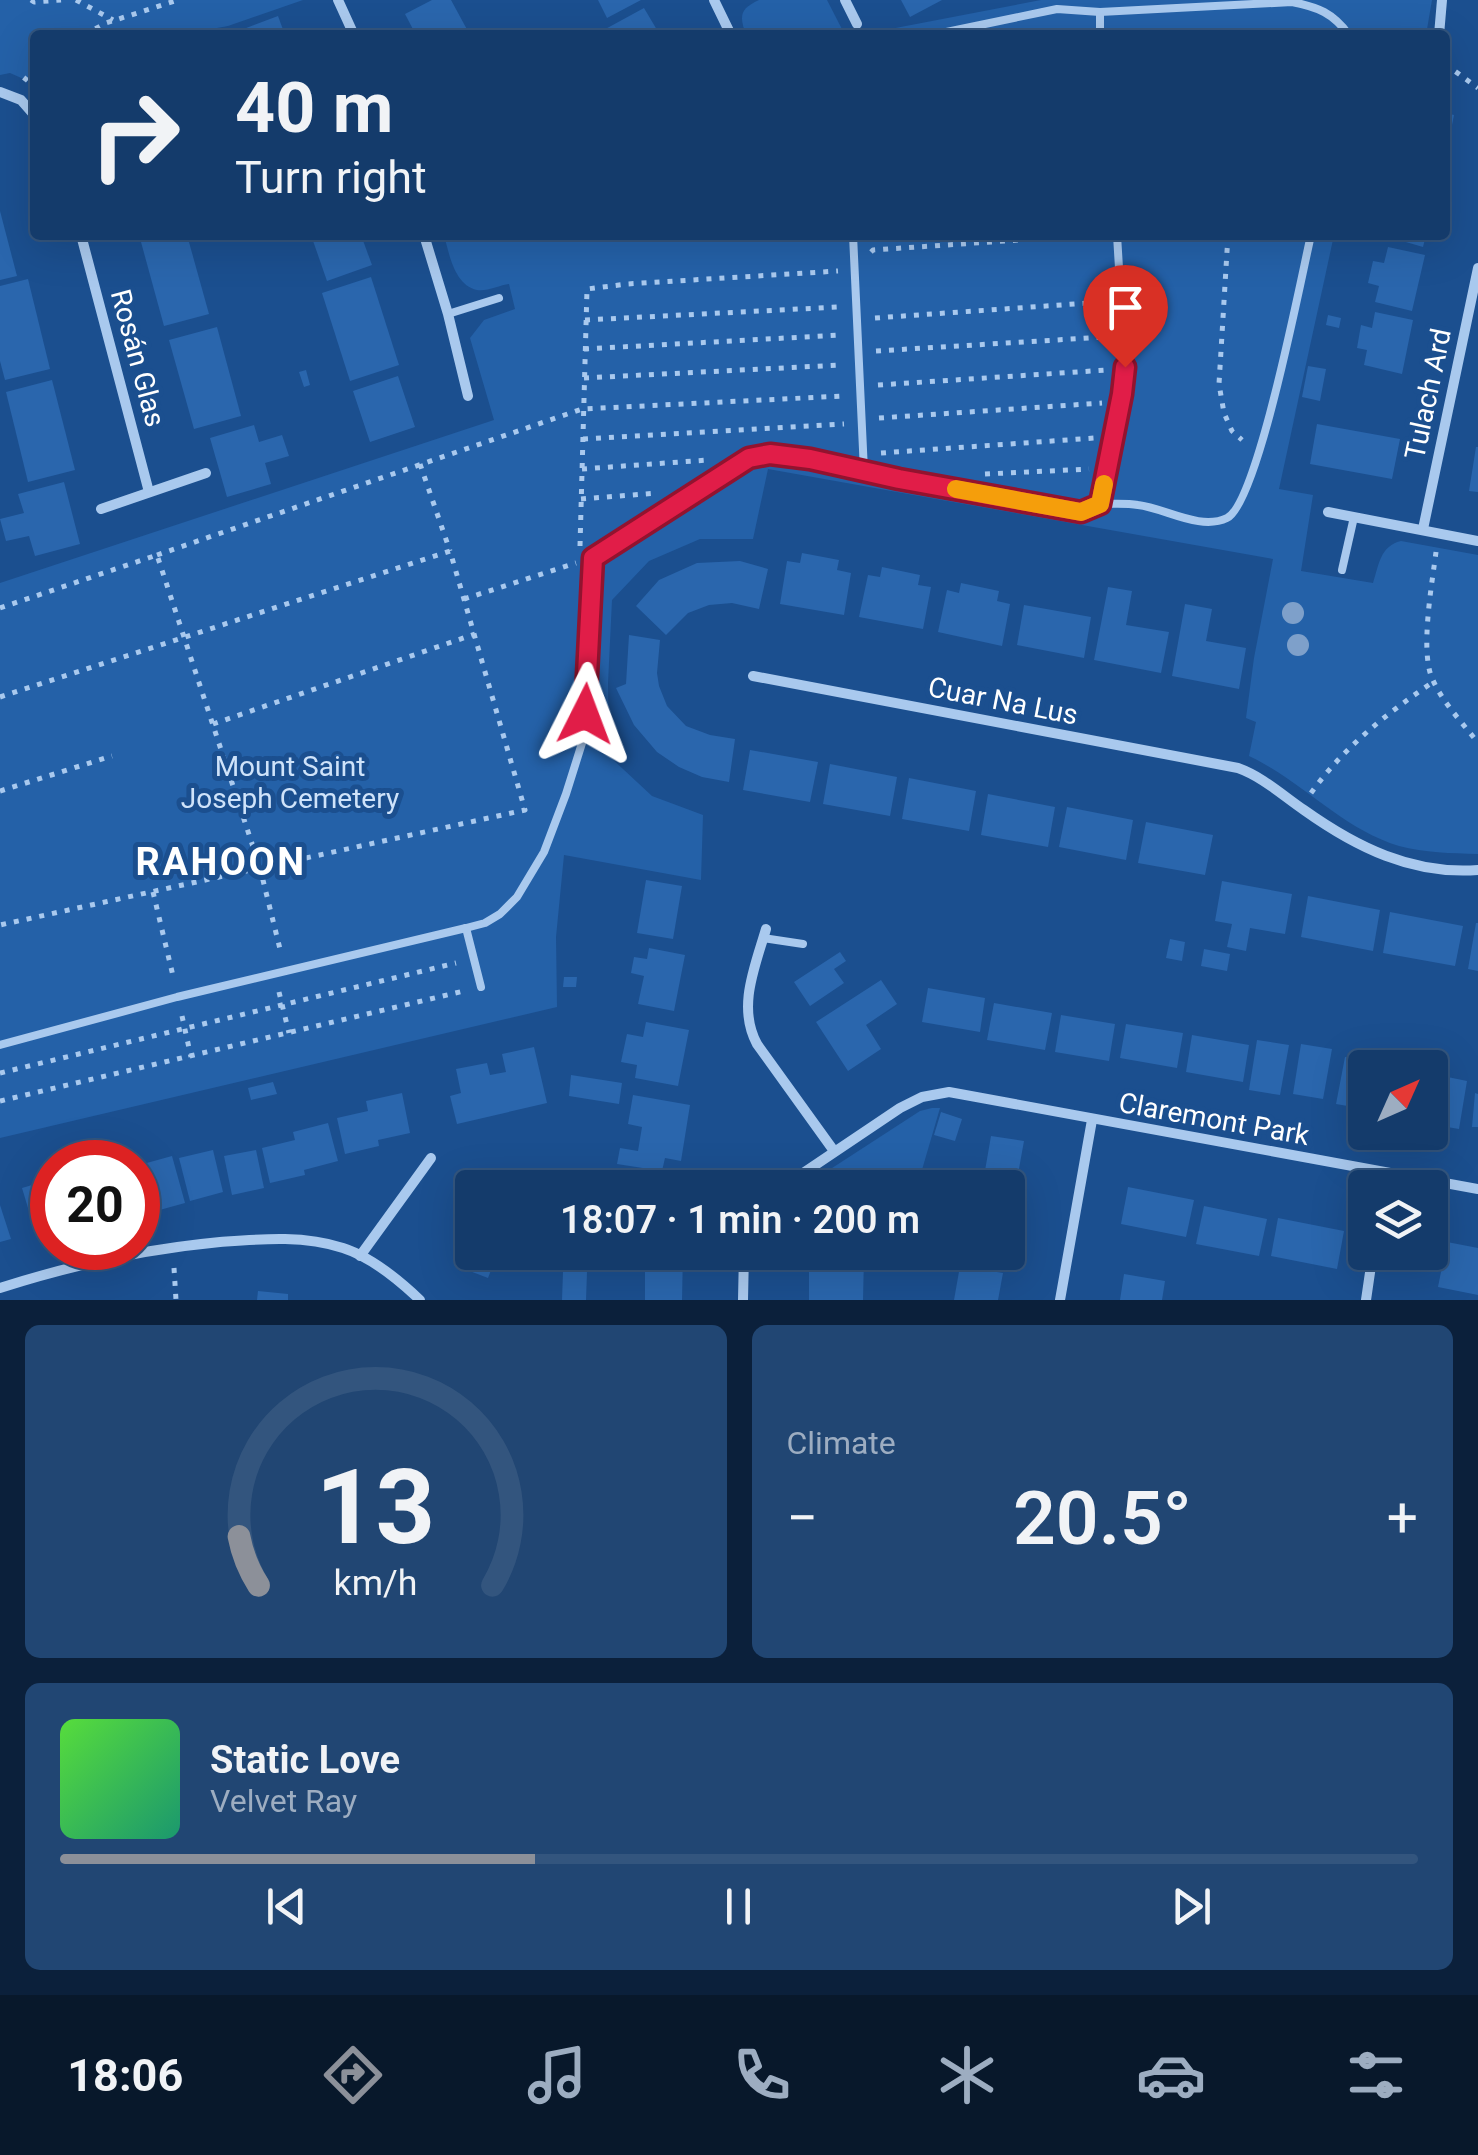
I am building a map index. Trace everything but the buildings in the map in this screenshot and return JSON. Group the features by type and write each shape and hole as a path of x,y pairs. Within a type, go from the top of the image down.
{"street":[{"path":"338,0 352,30"},
{"path":"728,30 715,3 730,0"},
{"path":"844,0 857,24"},
{"path":"1439,30 1442,0"},
{"path":"0,92 21,100 30,110"},
{"name":"Rosán Glas","path":"82,240 149,492"},
{"path":"426,240 468,396"},
{"name":"Tulach Ard","path":"1423,529 1478,268"},
{"path":"101,508 206,473"},
{"path":"1328,512 1478,541"},
{"name":"Cuar Na Lus","path":"753,676 1245,771 1301,808"},
{"path":"1301,808 1378,854 1434,870 1478,870"},
{"path":"764,933 750,990 748,1026 834,1152"},
{"name":"Claremont Park","path":"808,1170 900,1108 940,1092 957,1092 1364,1170"},
{"name":"Claremont Park","path":"1060,1300 1092,1120"},
{"path":"360,1256 431,1158"},
{"name":"Claremont Park","path":"1448,1185 1478,1190"},
{"path":"0,1288 90,1262 173,1247 283,1238 344,1248 420,1300"},
{"path":"743,1300 744,1270"},
{"path":"1366,1300 1371,1270"}],"lane":[{"path":"956,30 1058,9 1100,12 1292,2 1317,7 1344,30"},
{"path":"1100,12 1100,30"},
{"path":"853,240 864,471"},
{"path":"1100,504 1124,369 1117,240"},
{"path":"0,1045 178,997 486,923 500,914 517,897 544,852 583,740 593,558 749,458 770,454 810,459 1081,512 1100,504 1140,505 1204,522 1228,518 1239,506 1259,452 1310,240"},
{"path":"448,314 499,298"},
{"path":"1342,570 1354,517"},
{"path":"466,928 481,987"},
{"path":"764,933 803,944"}],"path":[{"path":"31,0 61,0"},
{"path":"76,0 114,20"},
{"path":"94,30 178,0"},
{"path":"1450,68 1478,88"},
{"path":"464,599 593,558 579,545 586,289 855,270 873,250 1020,240"},
{"path":"1228,240 1219,384 1232,431 1259,452"},
{"path":"857,319 1121,300"},
{"path":"585,320 856,306"},
{"path":"584,349 858,334"},
{"path":"859,352 1123,336"},
{"path":"584,378 859,364"},
{"path":"0,608 582,409 1124,369"},
{"path":"583,439 1120,402"},
{"path":"863,454 1114,436"},
{"path":"582,469 712,460"},
{"path":"0,925 525,810 450,551 420,464"},
{"path":"975,475 1107,468"},
{"path":"580,499 659,493"},
{"path":"1423,529 1436,552 1427,664 1433,682 1478,743"},
{"path":"0,697 450,551"},
{"path":"156,554 260,868 288,1034"},
{"path":"213,724 475,634"},
{"path":"1301,808 1323,776 1364,732 1433,682"},
{"path":"0,791 112,756"},
{"path":"153,892 191,1056"},
{"path":"0,1073 474,958"},
{"path":"0,1102 481,987"},
{"path":"173,1247 176,1300"}],"green space":[{"path":"0,0 303,0 206,30 30,30 30,82 10,73 0,75"},
{"path":"759,0 827,0 842,30 744,30 743,13"},
{"path":"1041,0 1432,0 1427,30 885,30"},
{"name":"Mount Saint Joseph Cemetery","path":"446,240 1333,240 1279,489 1313,495 1301,571 1373,583 1384,552 1401,541 1478,555 1478,854 1419,850 1378,838 1249,756 1256,722 1246,718 1273,559 768,469 753,539 700,539 649,561 612,600 609,756 652,796 703,815 701,880 564,855 556,937 557,1007 0,1138 0,583 494,420 470,338 484,320 515,309 509,284 481,290 469,287 454,267"},
{"path":"940,1108 922,1170 829,1170 920,1111"}],"slow traffic":[{"path":"956,489 1081,512 1100,504 1104,484"}],"district":[{"name":"RAHOON","path":"221,862"}],"route":[{"path":"585,714 593,558 672,507 749,458 770,454 1081,512 1100,504 1125,367"}]}
